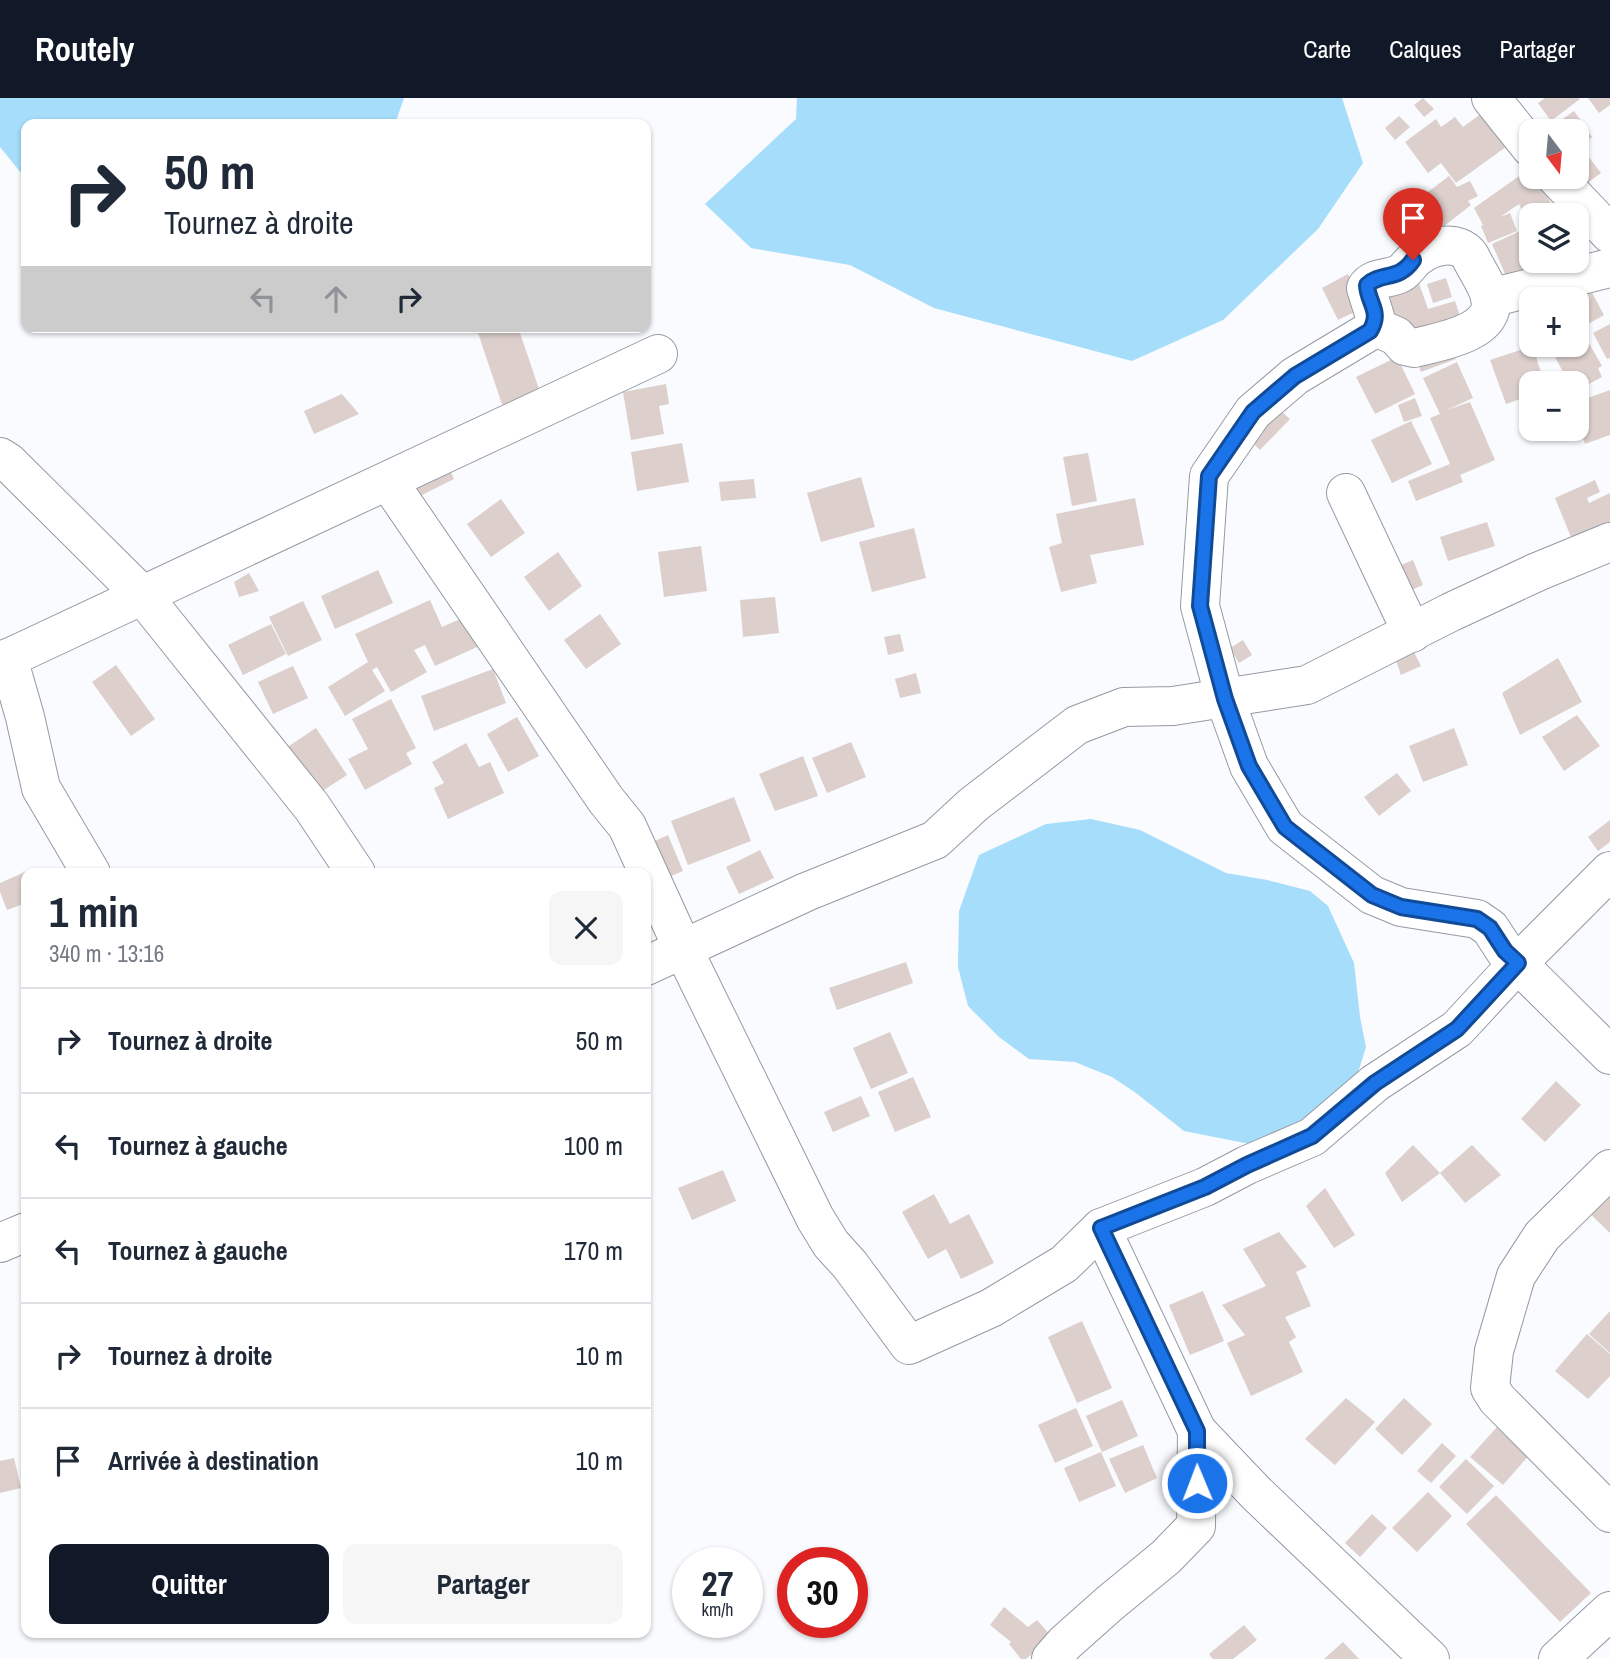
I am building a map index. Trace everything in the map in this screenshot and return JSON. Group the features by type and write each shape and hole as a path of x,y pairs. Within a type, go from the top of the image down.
{"street":[{"path":"1491,98 1519,133"},
{"path":"1567,189 1610,234"},
{"path":"1373,326 1396,336 1405,346 1414,348 1470,332 1486,318 1490,298 1466,251 1454,246 1436,247 1419,255 1401,273 1369,283 1366,288 1376,314 1373,326 1365,335 1295,376 1253,412 1209,476 1200,606 1225,699 1249,766 1285,827 1372,895 1401,907 1477,919 1490,928 1505,951 1610,1055"},
{"path":"1490,298 1610,268"},
{"path":"88,868 41,788 26,717 4,660 658,354"},
{"path":"0,457 143,596 312,807 353,868"},
{"path":"388,481 606,800 627,826 646,868"},
{"path":"1346,493 1412,633"},
{"path":"651,964 806,892 935,841 974,804 1077,725 1124,707 1173,706 1307,685 1536,572 1610,542"},
{"path":"651,879 815,1218 831,1244 850,1265 909,1345 991,1308 1064,1265 1101,1228 1205,1187 1312,1136 1375,1083 1457,1029 1610,871"},
{"path":"1610,1169 1542,1236 1516,1276 1494,1351 1490,1388 1497,1399 1610,1513"},
{"path":"1101,1228 1197,1431 1256,1493 1430,1659"},
{"path":"0,1243 21,1234"},
{"path":"1051,1659 1101,1611 1166,1557 1196,1526 1197,1431"},
{"path":"1558,1659 1610,1611"}],"water":[{"path":"0,98 404,98 397,119 21,119 21,173 0,147"},
{"path":"797,98 1342,98 1363,163 1318,229 1223,320 1132,361 934,308 850,265 751,248 705,204 796,119"},
{"path":"1091,819 1140,830 1226,873 1310,891 1328,906 1354,963 1366,1047 1353,1089 1260,1146 1184,1131 1112,1077 1075,1062 1029,1059 999,1037 968,1006 958,967 959,911 979,855 1046,824"}],"building":[{"path":"1423,98 1434,109 1424,117 1414,105"},
{"path":"1545,98 1580,99 1554,119 1550,119 1538,103"},
{"path":"1588,98 1610,98 1610,105 1599,113"},
{"path":"1493,105 1517,139 1456,183 1441,163 1428,173 1405,142 1436,119 1441,127 1455,117 1463,127"},
{"path":"1574,111 1580,119 1563,119"},
{"path":"1399,116 1410,127 1395,140 1385,128"},
{"path":"1589,157 1601,173 1589,182"},
{"path":"1449,176 1457,187 1470,181 1478,196 1468,201 1471,205 1439,230 1416,201"},
{"path":"1519,176 1519,189 1559,191 1547,196 1551,203 1519,203 1500,217 1510,213 1517,231 1488,243 1474,208"},
{"path":"1519,232 1519,273 1538,273 1510,285 1492,244"},
{"path":"1415,272 1428,309 1455,301 1463,325 1407,343 1386,323 1373,286"},
{"path":"1348,274 1365,307 1338,320 1322,288"},
{"path":"1446,278 1452,297 1433,303 1427,284"},
{"path":"1588,285 1604,315 1589,323 1589,287 1584,287"},
{"path":"1610,324 1610,358 1607,359 1593,333"},
{"path":"478,333 520,333 541,395 506,416"},
{"path":"1449,342 1456,359 1421,372 1415,355"},
{"path":"1589,343 1602,366 1598,368 1602,377 1589,384 1589,371 1563,371 1555,357 1589,357"},
{"path":"1519,351 1519,357 1536,357 1540,371 1519,371 1519,399 1506,404 1490,360"},
{"path":"1397,357 1415,394 1375,414 1356,377"},
{"path":"1457,362 1473,398 1447,410 1470,402 1495,460 1460,475 1463,482 1416,501 1408,481 1450,464 1430,418 1440,414 1423,378"},
{"path":"666,384 669,404 659,406 664,434 631,440 623,392"},
{"path":"1610,390 1610,435 1585,444 1584,441 1589,441 1589,398"},
{"path":"342,394 359,414 314,434 304,411"},
{"path":"1415,398 1422,416 1404,422 1398,405"},
{"path":"1276,407 1290,419 1260,450 1247,437"},
{"path":"1411,421 1432,464 1392,483 1371,440"},
{"path":"682,443 689,482 637,491 631,452"},
{"path":"1088,453 1097,501 1072,506 1063,457"},
{"path":"446,462 454,479 414,499 406,483"},
{"path":"861,477 875,527 821,542 807,493"},
{"path":"754,479 756,498 721,501 719,482"},
{"path":"1595,480 1600,492 1587,498 1589,503 1610,493 1610,535 1573,542 1555,498"},
{"path":"1135,498 1144,545 1090,555 1097,583 1061,592 1049,547 1062,543 1056,514"},
{"path":"501,499 525,533 491,557 467,524"},
{"path":"1487,522 1495,546 1448,561 1440,537"},
{"path":"914,528 926,578 872,592 859,542"},
{"path":"701,546 707,591 664,597 658,552"},
{"path":"558,552 582,586 549,611 524,577"},
{"path":"1413,560 1423,585 1405,593 1394,568"},
{"path":"378,570 393,603 335,629 321,596"},
{"path":"249,573 259,591 239,597 234,582"},
{"path":"775,597 779,633 743,637 740,600"},
{"path":"430,600 442,627 472,614 486,643 435,666 425,645 414,650 427,672 391,692 377,667 372,670 385,691 345,716 328,687 368,662 355,634"},
{"path":"303,601 322,640 288,656 269,617"},
{"path":"600,614 621,644 586,669 564,640"},
{"path":"271,624 286,654 243,675 228,645"},
{"path":"900,634 904,651 888,655 884,637"},
{"path":"1243,640 1252,655 1239,663 1230,648"},
{"path":"1409,642 1421,666 1401,675 1393,652"},
{"path":"1558,658 1582,702 1520,735 1502,693"},
{"path":"116,665 155,719 131,736 92,682"},
{"path":"293,666 308,698 273,714 258,682"},
{"path":"493,669 506,703 434,731 421,696"},
{"path":"916,673 921,693 900,698 895,679"},
{"path":"391,699 416,748 406,753 412,764 365,790 348,759 368,749 352,719"},
{"path":"1577,715 1600,746 1564,771 1542,737"},
{"path":"517,717 539,756 508,772 487,734"},
{"path":"316,728 347,775 313,797 283,750"},
{"path":"1454,728 1468,765 1423,782 1409,746"},
{"path":"851,742 866,777 827,793 812,758"},
{"path":"466,743 479,767 490,762 504,793 448,819 434,788 444,783 432,762"},
{"path":"803,756 818,796 775,811 759,774"},
{"path":"1397,773 1411,791 1379,816 1364,797"},
{"path":"734,797 751,841 688,865 671,821"},
{"path":"1610,820 1610,842 1598,851 1588,837"},
{"path":"668,835 683,871 662,880 648,844"},
{"path":"760,850 774,878 739,894 726,867"},
{"path":"21,874 21,905 7,910 0,892 0,883"},
{"path":"906,962 913,983 837,1010 829,988"},
{"path":"890,1032 908,1073 871,1089 853,1048"},
{"path":"913,1077 931,1117 895,1132 878,1092"},
{"path":"1556,1081 1581,1105 1545,1142 1521,1119"},
{"path":"861,1096 870,1116 833,1132 824,1112"},
{"path":"1413,1145 1440,1173 1402,1202 1385,1173"},
{"path":"1472,1145 1501,1175 1465,1203 1440,1173"},
{"path":"723,1170 736,1201 692,1220 678,1188"},
{"path":"1610,1185 1610,1233 1584,1208"},
{"path":"1325,1188 1355,1235 1334,1248 1306,1206"},
{"path":"934,1194 950,1224 969,1214 994,1263 961,1279 946,1249 928,1259 902,1212"},
{"path":"1279,1232 1307,1267 1296,1272 1311,1306 1285,1317 1296,1337 1289,1342 1303,1372 1251,1396 1227,1343 1245,1335 1222,1305 1266,1286 1243,1249"},
{"path":"1203,1291 1224,1341 1190,1355 1169,1305"},
{"path":"1610,1311 1610,1353 1589,1334"},
{"path":"1082,1321 1112,1388 1077,1403 1048,1337"},
{"path":"1587,1334 1610,1354 1610,1376 1588,1399 1555,1371"},
{"path":"1346,1398 1375,1422 1335,1465 1305,1439"},
{"path":"1404,1398 1432,1424 1402,1455 1375,1429"},
{"path":"1122,1400 1138,1436 1102,1452 1086,1416"},
{"path":"1076,1408 1093,1446 1055,1463 1038,1425"},
{"path":"1506,1417 1538,1445 1503,1485 1470,1457"},
{"path":"1442,1443 1456,1456 1431,1483 1417,1471"},
{"path":"1143,1445 1157,1478 1125,1493 1109,1459"},
{"path":"1101,1452 1116,1486 1079,1502 1064,1468"},
{"path":"14,1458 21,1488 0,1493 0,1461"},
{"path":"1466,1459 1494,1486 1467,1514 1439,1487"},
{"path":"1428,1492 1452,1516 1417,1552 1392,1528"},
{"path":"1496,1495 1591,1593 1560,1622 1466,1524"},
{"path":"1372,1514 1387,1528 1360,1557 1345,1543"},
{"path":"1004,1607 1028,1627 1037,1620 1052,1637 1026,1659 1021,1659 1009,1644 1011,1642 990,1625"},
{"path":"1244,1625 1257,1640 1233,1659 1213,1659 1209,1654"},
{"path":"1343,1642 1359,1659 1324,1659"}],"route":[{"path":"1197,1483 1197,1431 1101,1228 1205,1187 1312,1136 1375,1083 1457,1029 1518,963 1505,951 1490,928 1477,919 1401,907 1372,895 1285,827 1249,766 1225,699 1200,606 1209,476 1253,412 1295,376 1370,331 1376,314 1367,285 1371,281 1401,273 1413,260"}]}
